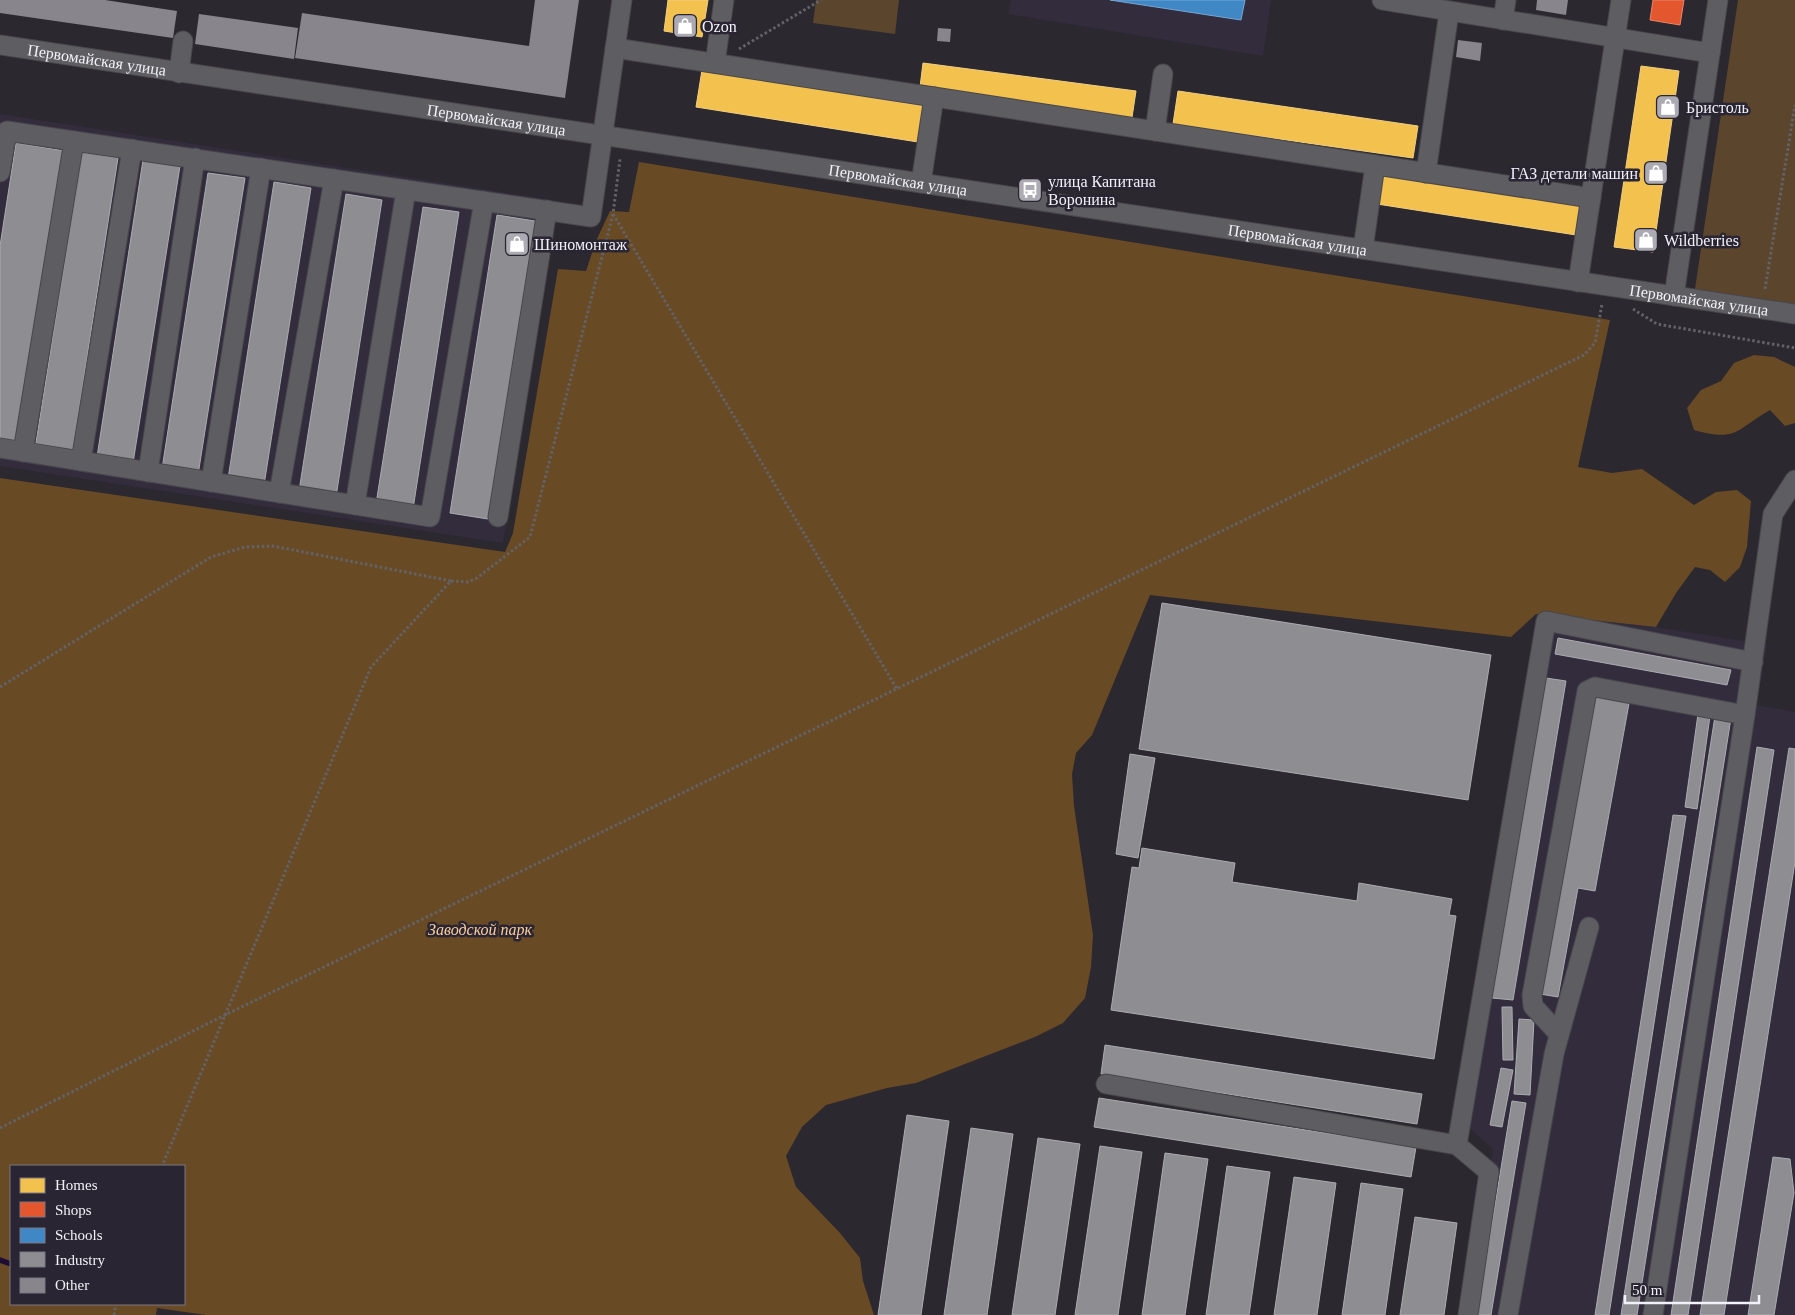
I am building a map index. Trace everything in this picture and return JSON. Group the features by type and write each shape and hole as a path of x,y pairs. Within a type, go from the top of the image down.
{"street":[{"path":"0,172 7,131 591,218 601,136 622,0"},
{"path":"715,63 724,0"},
{"path":"1382,0 1710,53"},
{"path":"1502,20 1506,0"},
{"path":"1578,282 1621,0"},
{"path":"1674,296 1718,0"},
{"path":"1426,173 1449,12"},
{"path":"179,73 183,41"},
{"name":"Первомайская улица","path":"0,45 1795,314"},
{"path":"614,48 1591,198"},
{"path":"1155,131 1163,74"},
{"path":"921,184 934,97"},
{"path":"22,452 74,141"},
{"path":"81,461 132,149"},
{"path":"148,472 195,158"},
{"path":"1363,249 1374,165"},
{"path":"211,482 261,168"},
{"path":"279,493 334,179"},
{"path":"355,505 406,190"},
{"path":"0,448 430,517 484,201"},
{"path":"498,517 547,210"},
{"path":"1653,1315 1746,715 1773,514 1795,480"},
{"path":"1457,1145 1546,622 1753,662"},
{"path":"1558,1033 1533,1006 1532,995 1587,691 1595,687 1746,715"},
{"path":"1508,1315 1558,1033 1589,927"},
{"path":"1106,1084 1457,1145 1490,1172 1468,1315"}],"path":[{"path":"715,63 821,0"},
{"path":"1765,289 1795,105"},
{"path":"0,687 211,557 245,547 273,546 451,581 468,582 477,578 530,537 613,214 620,156"},
{"path":"613,214 897,689"},
{"path":"0,1128 223,1016 1584,355 1595,344 1602,304"},
{"path":"1632,309 1657,324 1795,348"},
{"path":"162,1165 223,1016 371,668 451,581"}],"shaded area":[{"path":"816,0 899,0 895,34 813,23"},
{"path":"1011,0 1271,0 1263,56 1008,14"},
{"path":"1738,0 1795,0 1795,304 1695,289"},
{"path":"0,114 559,201 503,543 0,466"},
{"path":"1536,614 1656,627 1767,645 1757,705 1795,712 1795,1315 1468,1315 1493,1149 1451,1112 1461,1064 1530,662"}],"green space":[{"name":"Заводской парк","path":"639,162 1610,320 1578,467 1612,473 1642,469 1694,505 1716,492 1737,490 1751,501 1747,547 1740,567 1725,582 1710,570 1695,567 1676,593 1656,627 1536,614 1511,637 1150,595 1092,735 1076,753 1072,774 1074,806 1093,935 1091,967 1085,998 1063,1023 1035,1037 916,1083 887,1088 826,1105 802,1127 786,1156 796,1187 840,1233 860,1258 863,1281 874,1315 206,1315 157,1308 156,1315 0,1315 0,478 505,552 513,533 558,269 586,271 596,241 610,211 629,212"},
{"path":"1754,355 1774,357 1795,367 1795,423 1785,426 1770,410 1735,432 1728,434 1720,435 1694,430 1687,408 1701,390 1721,381 1734,363"}],"building: Homes":[{"path":"668,0 708,0 702,37 664,31"},
{"path":"923,63 1136,91 1131,124 919,95"},
{"path":"1641,66 1679,71 1653,252 1614,247"},
{"path":"702,70 924,106 918,142 696,107"},
{"path":"1178,91 1418,126 1413,158 1173,124"},
{"path":"1382,170 1582,201 1576,235 1377,204"}],"building: Shops":[{"path":"1653,0 1684,0 1680,25 1650,20"}],"building: Schools":[{"path":"1110,0 1245,0 1241,20"}],"building: Industry":[{"path":"16,143 65,151 17,445 0,442 0,246"},
{"path":"82,152 118,158 72,454 35,449"},
{"path":"143,160 180,166 133,463 97,457"},
{"path":"208,173 245,178 198,475 162,469"},
{"path":"274,182 311,188 264,485 228,479"},
{"path":"346,194 382,200 336,497 299,491"},
{"path":"423,207 459,212 413,509 376,504"},
{"path":"497,215 535,221 488,519 450,513"},
{"path":"1162,603 1491,655 1468,800 1139,749"},
{"path":"1558,638 1731,670 1727,685 1555,654"},
{"path":"1546,678 1566,681 1513,1000 1492,998"},
{"path":"1595,692 1630,698 1595,891 1578,888 1558,997 1540,994"},
{"path":"1698,714 1710,716 1697,809 1685,807"},
{"path":"1715,716 1731,718 1637,1315 1621,1315"},
{"path":"1757,747 1774,750 1688,1315 1671,1315"},
{"path":"1789,748 1795,749 1795,862 1724,1315 1700,1315"},
{"path":"1130,754 1155,758 1138,858 1116,854"},
{"path":"1673,815 1686,816 1609,1315 1595,1315"},
{"path":"1142,848 1235,863 1232,882 1357,901 1359,883 1452,899 1449,915 1456,916 1434,1059 1111,1010 1132,867 1139,868"},
{"path":"1502,1007 1512,1007 1513,1060 1503,1060"},
{"path":"1519,1019 1534,1020 1530,1095 1514,1094"},
{"path":"1105,1045 1422,1094 1417,1124 1101,1074"},
{"path":"1501,1068 1513,1070 1502,1127 1490,1125"},
{"path":"1099,1098 1416,1147 1411,1177 1094,1127"},
{"path":"1512,1101 1526,1103 1491,1315 1477,1315"},
{"path":"907,1115 949,1121 921,1315 878,1315"},
{"path":"971,1128 1013,1134 987,1315 944,1315"},
{"path":"1038,1138 1080,1144 1055,1315 1012,1315"},
{"path":"1100,1146 1142,1152 1118,1315 1075,1315"},
{"path":"1165,1153 1208,1159 1185,1315 1142,1315"},
{"path":"1773,1157 1790,1159 1794,1193 1774,1315 1748,1315"},
{"path":"1227,1166 1270,1172 1249,1315 1206,1315"},
{"path":"1294,1177 1336,1183 1317,1315 1274,1315"},
{"path":"1361,1183 1403,1189 1385,1315 1342,1315"},
{"path":"1415,1217 1457,1223 1444,1315 1400,1315"}],"building: Other":[{"path":"0,0 105,0 177,11 173,38 0,13"},
{"path":"535,0 579,0 565,98 295,58 302,13 529,46"},
{"path":"1537,0 1568,0 1566,15 1536,10"},
{"path":"199,14 298,28 294,59 195,44"},
{"path":"938,28 951,29 950,42 937,41"},
{"path":"1458,40 1482,43 1480,61 1456,57"}],"waterway":[{"path":"0,1260 10,1264"}],"place":[{"name":"Ozon","path":"685,26"},
{"name":"Бристоль","path":"1668,107"},
{"name":"ГАЗ детали машин","path":"1656,173"},
{"name":"улица Капитана Воронина","path":"1030,190"},
{"name":"Wildberries","path":"1646,240"},
{"name":"Шиномонтаж","path":"517,244"}]}
